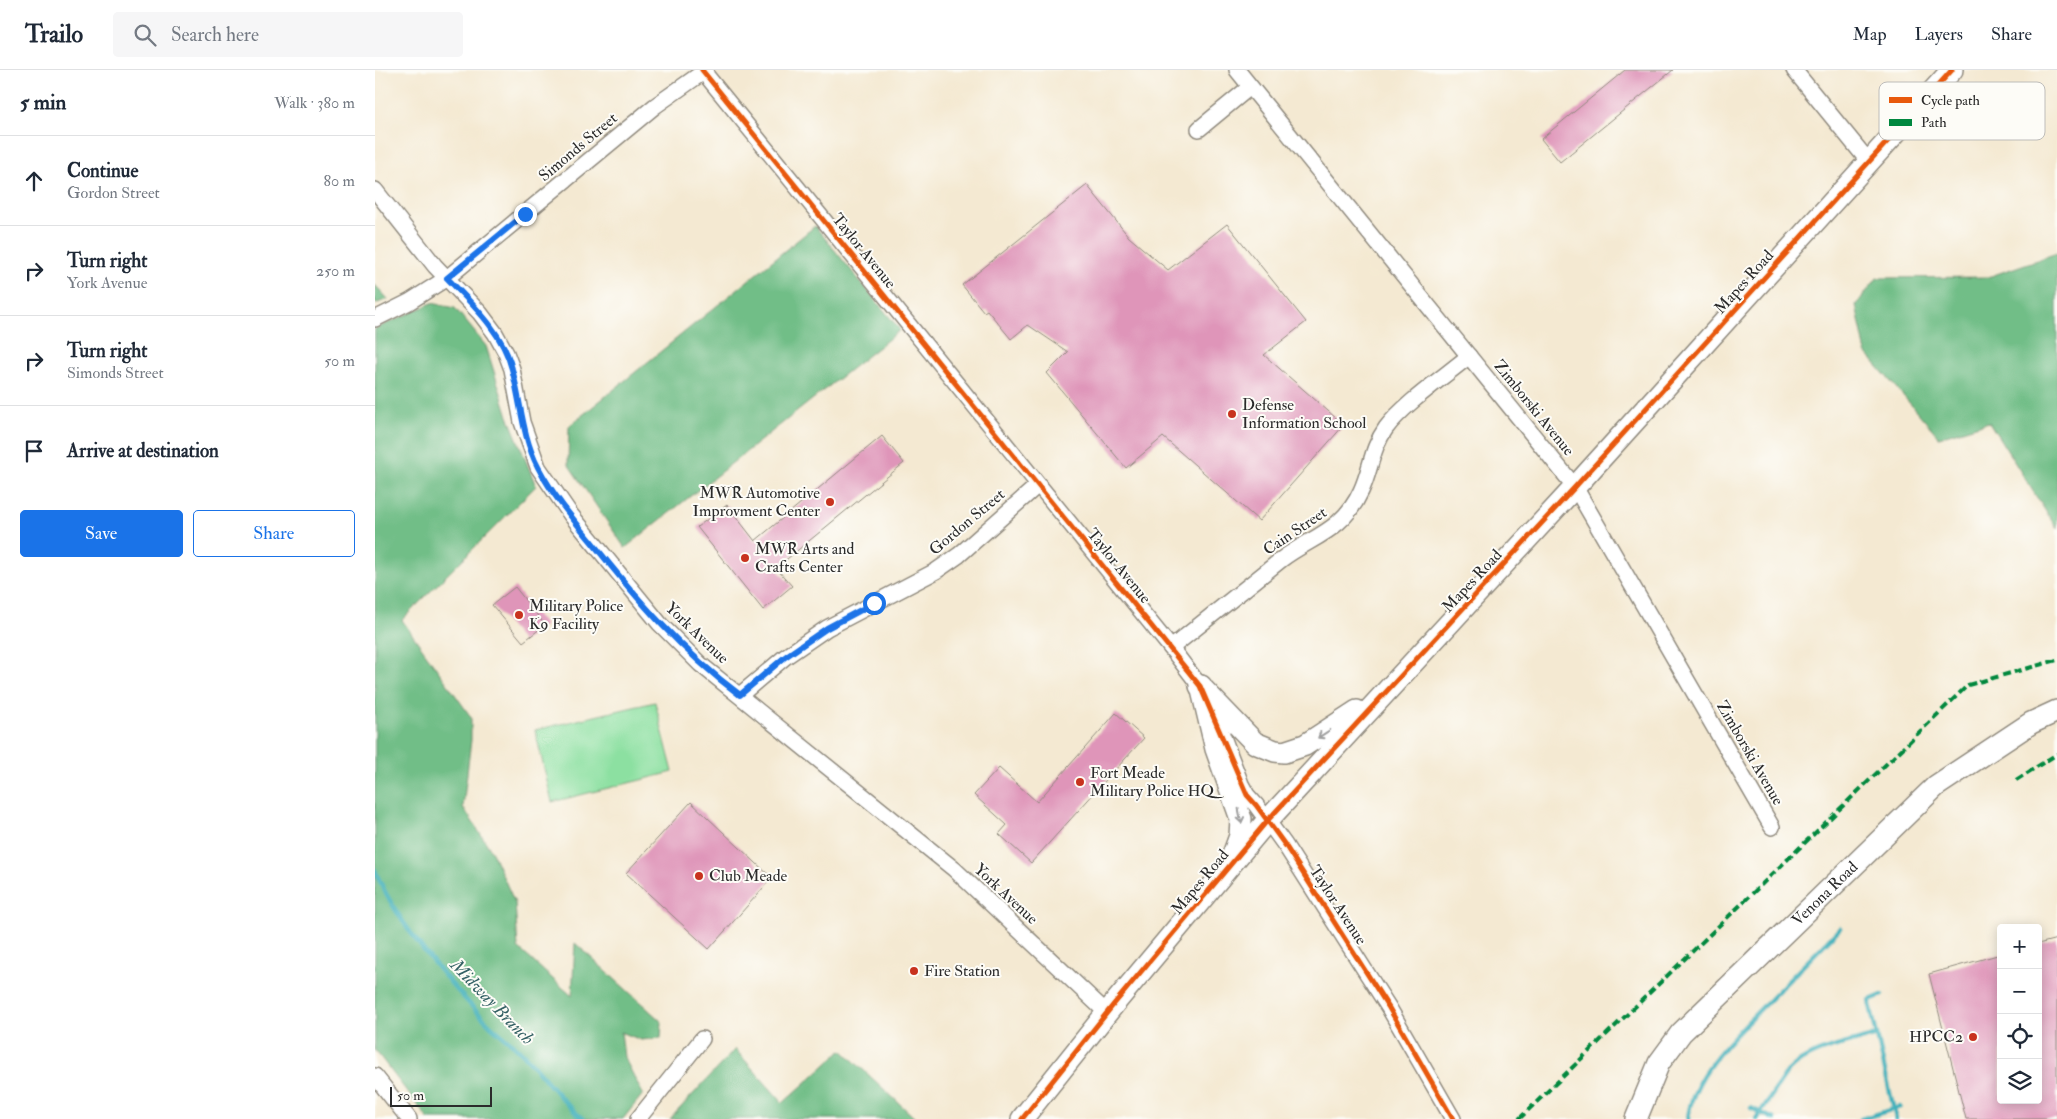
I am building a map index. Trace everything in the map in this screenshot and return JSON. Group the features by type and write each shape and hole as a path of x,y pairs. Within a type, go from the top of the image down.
{"street":[{"name":"Zimborski Avenue","path":"1237,70 1575,487 1772,827"},
{"path":"1794,70 1869,162"},
{"name":"Mapes Road","path":"1940,82 1951,70"},
{"name":"Simonds Street","path":"375,319 409,302 447,278 655,106 704,71"},
{"name":"Taylor Avenue","path":"704,71 1201,686 1247,795 1267,821 1389,1008 1453,1119"},
{"path":"1199,129 1251,87"},
{"name":"Mapes Road","path":"1022,1119 1107,1013 1267,821 1575,487 1889,140"},
{"name":"York Avenue","path":"375,190 447,278 480,313 506,353 512,368 522,422 528,444 538,467 553,492 615,571 660,624 700,664 954,869 1107,1013"},
{"name":"Cain Street","path":"1171,648 1297,548 1323,536 1337,524 1349,511 1361,492 1376,444 1387,427 1399,414 1469,356"},
{"name":"Gordon Street","path":"740,695 785,657 827,628 936,571 959,555 1038,485"},
{"path":"1201,686 1255,743 1265,749 1284,752 1293,750 1316,739 1392,686"},
{"path":"1201,686 1216,749 1241,819 1241,836 1229,867"},
{"name":"Venona Road","path":"1636,1119 1659,1063 1681,1032 1936,786 2031,723 2057,710"},
{"path":"638,1119 702,1039"},
{"path":"375,1076 409,1119"}],"green space":[{"path":"815,226 900,330 625,548 568,464 569,426"},
{"path":"2057,253 2057,529 1989,422 1939,437 1866,353 1856,305 1877,278 1988,277"},
{"path":"375,285 388,299 375,304"},
{"path":"432,303 455,308 486,346 508,416 536,486 402,620 471,717 471,740 463,807 492,852 515,903 518,948 572,996 575,943 662,1022 661,1038 641,1040 621,1032 624,1057 643,1094 623,1119 428,1119 375,1050 375,329"},
{"path":"655,702 673,772 552,802 535,730"},
{"path":"735,1049 783,1103 842,1050 916,1119 670,1119"}],"building":[{"path":"1625,70 1673,70 1560,162 1541,139"},
{"path":"1087,185 1129,237 1168,270 1227,224 1306,322 1264,355 1344,425 1259,521 1163,437 1126,468 1047,373 1068,352 1028,325 1011,339 987,310 984,312 962,285"},
{"path":"882,436 904,463 776,568 792,586 763,610 697,527 727,505 755,541"},
{"name":"Military Police K9 Facility","path":"515,587 545,625 523,642 492,605"},
{"name":"Fort Meade Military Police HQ","path":"1116,713 1144,738 1031,863 999,834 1007,825 974,795 999,768 1037,802"},
{"name":"Club Meade","path":"691,802 772,878 709,949 626,873"},
{"name":"HPCC2","path":"2057,939 2057,1119 1966,1119 1929,974 1997,955 1997,1104 2042,1104 2042,943"}],"waterway":[{"name":"Midway Branch","path":"375,870 396,911 425,952 490,1025 523,1053 583,1119"},
{"path":"1688,1119 1692,1101 1699,1084 1720,1052 1840,928"},
{"path":"1882,995 1870,1000 1870,1005 1896,1119"},
{"path":"1756,1119 1788,1071 1807,1057 1830,1048 1877,1035"},
{"path":"1861,1119 1900,1107"},
{"path":"1751,1108 1774,1119"}],"marked path":[{"path":"1519,1119 1968,685 2057,660"},
{"path":"2016,780 2057,754"}],"cycle path":[{"path":"702,70 1200,686 1247,795 1285,845 1389,1008 1453,1119"},
{"path":"1941,82 1952,70"},
{"path":"1022,1119 1114,1004 1267,821 1575,487 1889,140"}],"place":[{"name":"Defense Information School","path":"1232,414"},
{"name":"MWR Automotive Improvment Center","path":"830,502"},
{"name":"MWR Arts and Crafts Center","path":"745,558"},
{"name":"Military Police K9 Facility","path":"519,615"},
{"name":"Fort Meade Military Police HQ","path":"1080,782"},
{"name":"Club Meade","path":"699,876"},
{"name":"Fire Station","path":"914,971"},
{"name":"HPCC2","path":"1973,1037"}],"route":[{"path":"525,214 447,278 480,313 495,333 506,353 512,368 528,444 538,467 553,492 615,571 660,624 700,664 740,695 785,657 827,628 874,603"}]}
